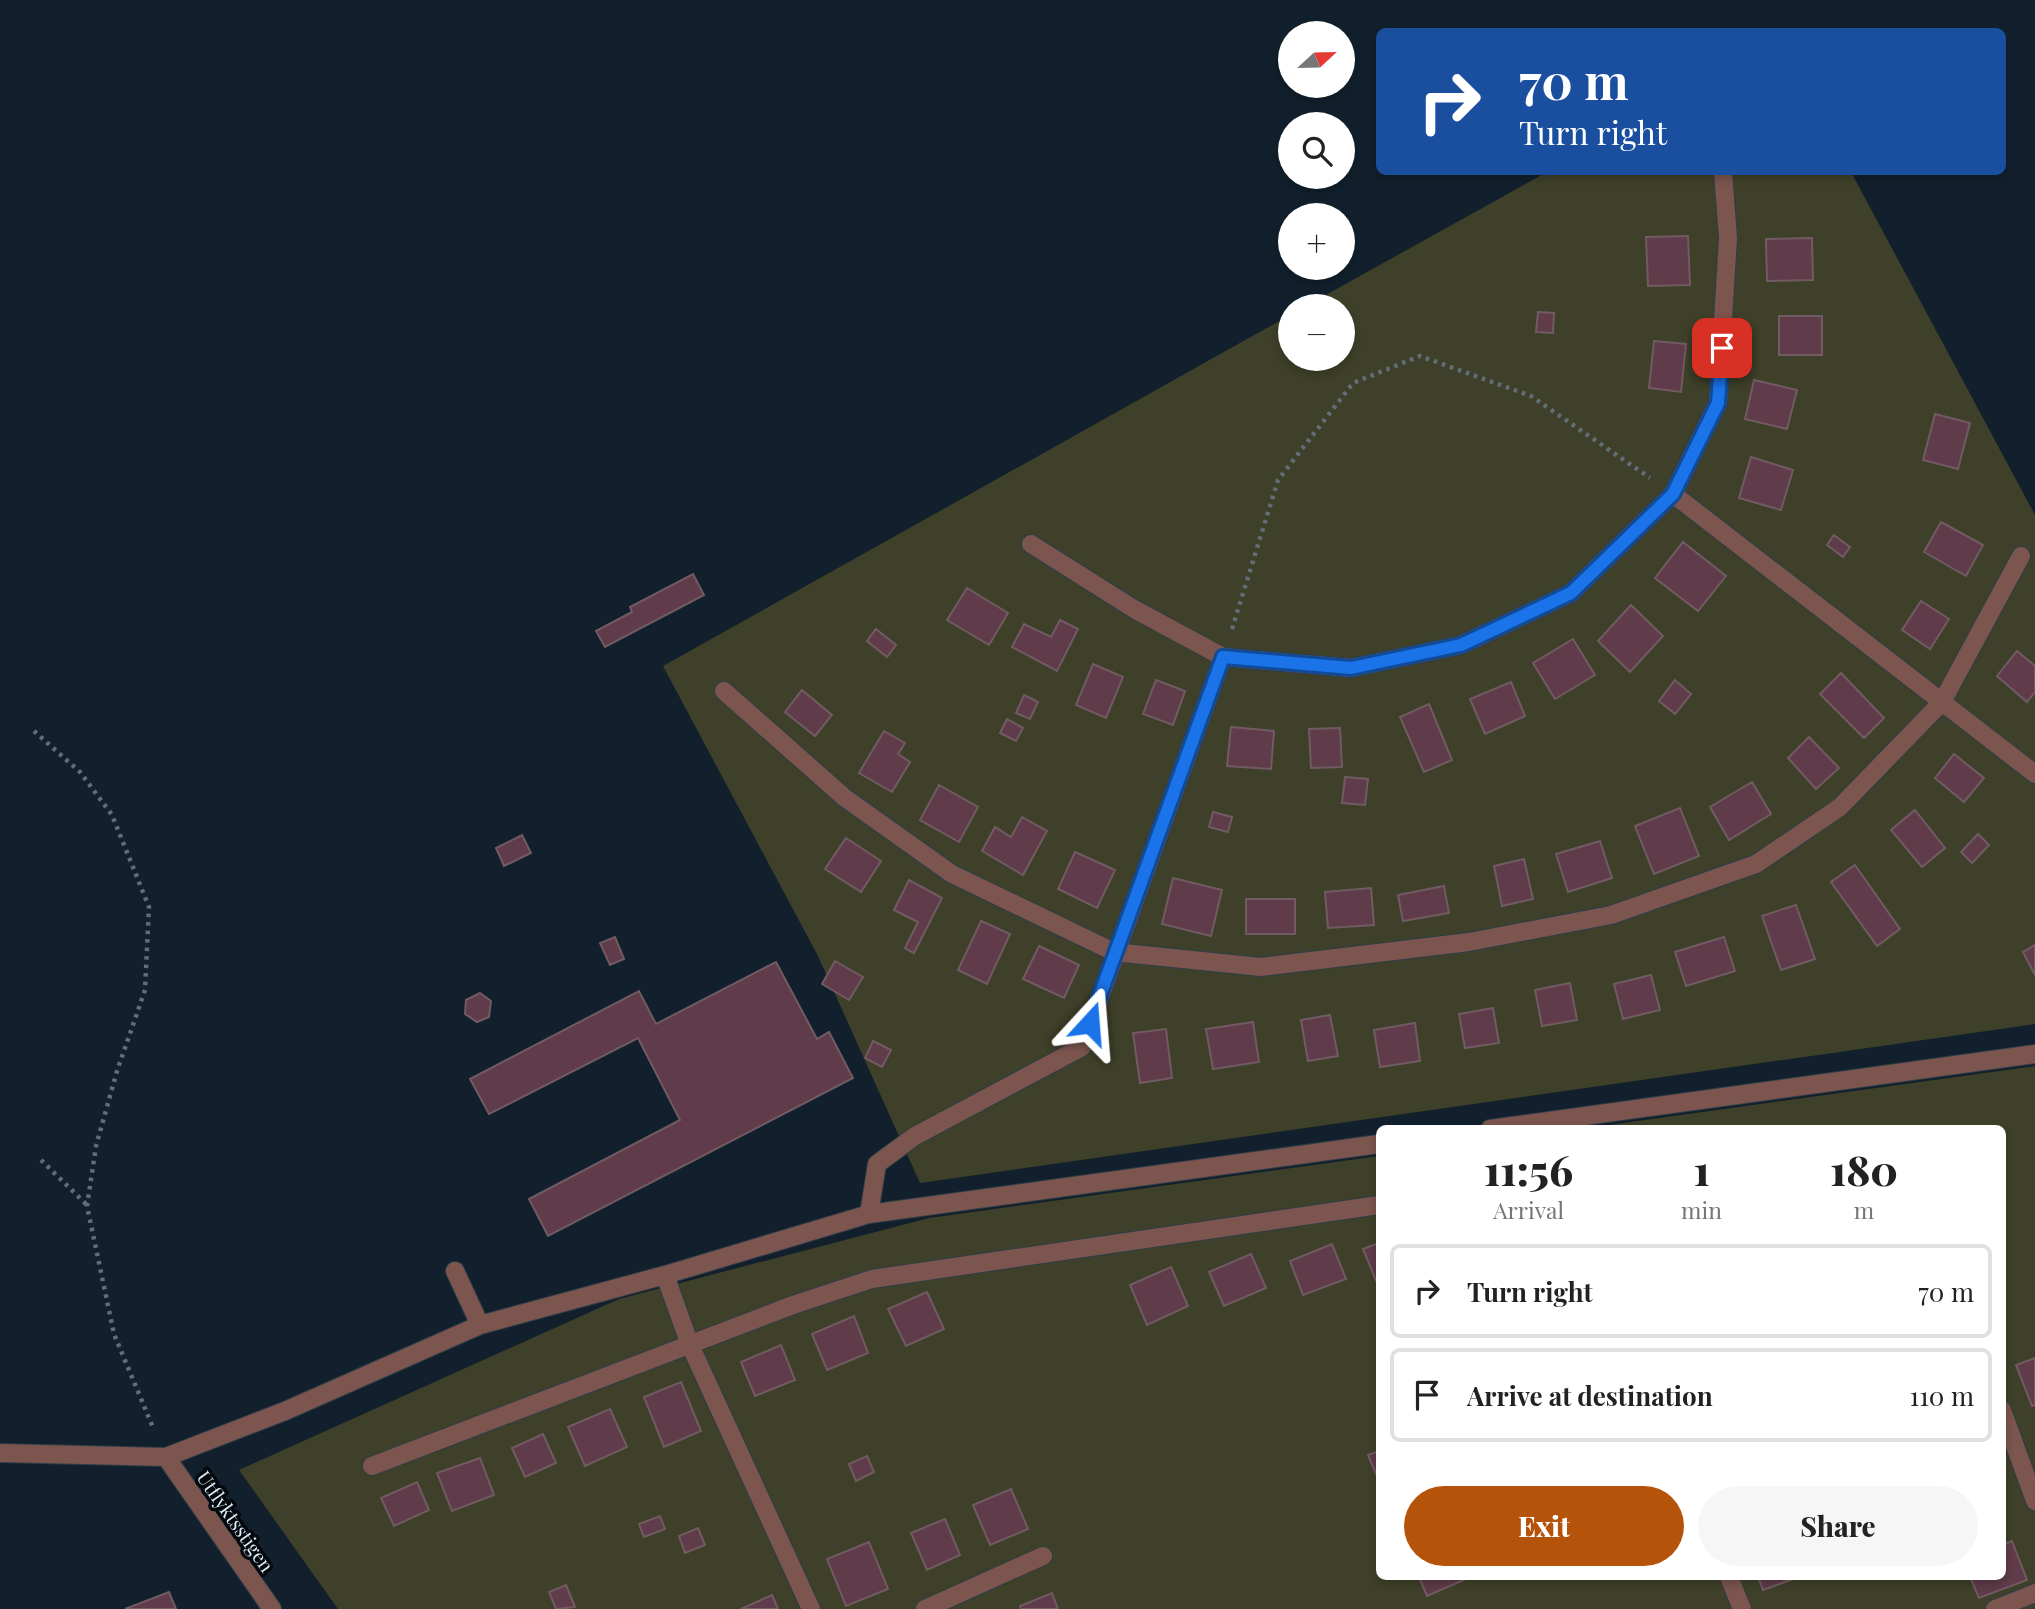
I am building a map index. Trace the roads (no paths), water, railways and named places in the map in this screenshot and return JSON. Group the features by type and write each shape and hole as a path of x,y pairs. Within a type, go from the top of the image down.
{"street":[{"path":"1031,544 1134,609 1223,657 1351,668 1461,645 1571,593 1673,494 1718,403 1728,238 1723,175"},
{"path":"1673,494 2035,774"},
{"path":"724,691 845,798 952,874 1114,952 1261,967 1469,942 1611,915 1756,864 1840,807 1942,702 2021,556"},
{"path":"869,1214 877,1164 915,1136 1082,1047 1114,952 1223,657"},
{"path":"1555,1124 2035,1054"},
{"path":"0,1453 166,1457 285,1411 480,1325 665,1275 869,1214 1376,1144"},
{"path":"372,1466 793,1305 872,1279 1376,1205"},
{"path":"455,1271 480,1325"},
{"path":"665,1275 690,1345 811,1609"},
{"path":"2006,1421 2035,1501"},
{"name":"Utflyktsstigen","path":"166,1457 272,1609"},
{"path":"925,1609 1043,1556"},
{"path":"1729,1580 1742,1609"},
{"path":"1995,1609 2035,1593"}]}
